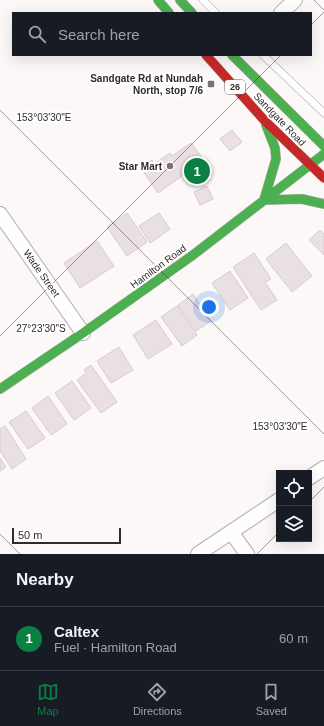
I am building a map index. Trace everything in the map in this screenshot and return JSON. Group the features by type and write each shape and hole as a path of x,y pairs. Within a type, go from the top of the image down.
{"main road":[{"path":"158,0 168,12"},
{"path":"180,0 191,12"},
{"name":"Sandgate Road","path":"207,56 264,120 324,178"},
{"name":"Sandgate Road","path":"233,56 324,146"},
{"path":"264,120 275,148 276,159 264,200 295,199 316,201 324,204"},
{"name":"Hamilton Road","path":"0,389 83,333 193,255 324,154"}],"street":[{"path":"282,12 295,0"},
{"name":"Wade Street","path":"0,214 83,333"},
{"path":"312,476 324,468"},
{"path":"198,554 276,502"},
{"path":"231,532 247,554"}],"lane":[{"path":"203,0 215,12"},
{"path":"264,56 324,113"}],"building":[{"path":"232,130 242,142 230,151 220,139"},
{"name":"Star Mart","path":"191,143 204,160 158,193 141,168 152,160 154,164 170,153 172,156"},
{"path":"207,186 213,199 200,205 194,192"},
{"path":"127,213 147,242 127,256 107,227"},
{"path":"159,213 170,229 150,243 139,226"},
{"path":"320,230 324,234 324,255 309,240"},
{"path":"97,241 114,266 80,288 64,263"},
{"path":"286,243 312,276 292,292 266,259"},
{"path":"254,253 271,279 265,282 277,300 261,310 233,267"},
{"path":"230,271 248,298 230,310 212,283"},
{"path":"193,294 211,321 196,331 178,305"},
{"path":"177,306 197,335 182,346 161,317"},
{"path":"156,320 172,344 148,359 133,335"},
{"path":"119,347 133,370 111,383 97,361"},
{"path":"91,365 117,402 101,413 77,380 86,373 84,370"},
{"path":"72,381 91,408 74,420 55,393"},
{"path":"48,396 67,424 51,435 32,408"},
{"path":"26,411 45,438 28,449 9,422"},
{"path":"5,426 26,459 12,469 0,451 0,429"},
{"path":"0,458 6,467 0,471"}],"traffic: fast":[{"path":"158,0 168,12"},
{"path":"180,0 191,12"},
{"path":"233,56 324,146"},
{"path":"266,125 275,148 276,159 264,200 302,199 324,204"},
{"path":"0,389 83,333 193,255 324,154"}],"traffic: jam":[{"path":"207,56 264,120 324,178"}],"place":[{"name":"Sandgate Rd at Nundah North, stop 7/6","path":"211,84"},
{"name":"Star Mart","path":"170,166"},
{"name":"Caltex","path":"197,171"}]}
